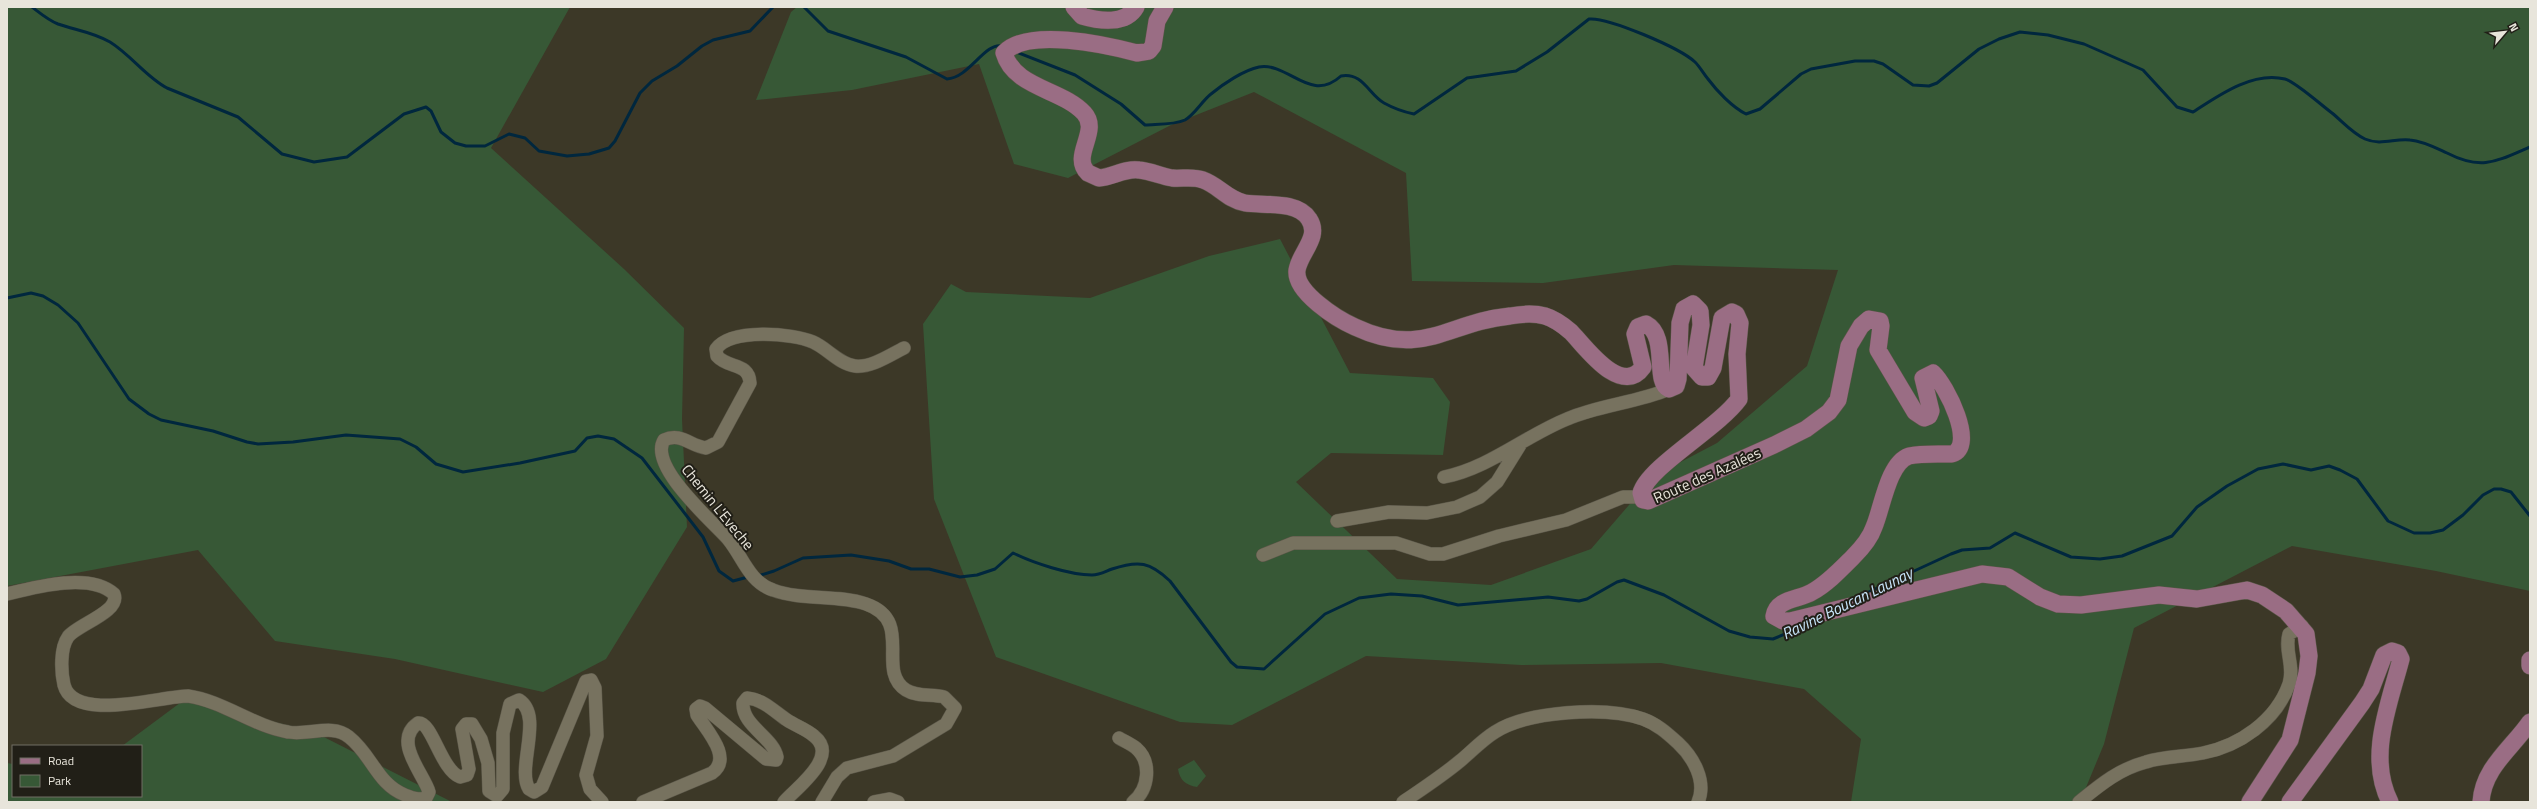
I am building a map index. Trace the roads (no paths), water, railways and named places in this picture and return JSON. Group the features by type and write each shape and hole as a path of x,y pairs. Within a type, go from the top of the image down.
{"main road":[{"path":"1073,7 1082,16 1117,20 1127,17 1136,7"},
{"path":"1165,7 1157,21 1154,46 1146,52 1137,53 1068,40 1018,43 1004,53 1007,61 1026,79 1071,103 1084,113 1089,129 1082,160 1085,170 1092,176 1106,178 1128,170 1138,170 1172,178 1202,179 1238,201 1284,206 1302,212 1311,223 1312,236 1297,269 1299,281 1312,298 1354,327 1383,338 1421,340 1446,334 1496,317 1543,316 1563,325 1607,370 1625,375 1634,375 1642,367 1635,334 1638,327 1646,324 1654,332 1662,361 1661,381 1665,387 1669,389"},
{"name":"Route des Azalées","path":"1669,389 1676,386 1678,379 1680,323 1684,309 1693,304 1700,311 1701,325 1694,368 1702,377 1708,377 1713,368 1722,318 1732,312 1736,314 1740,323 1737,354 1739,399 1723,417 1654,472 1642,489 1641,497 1648,501 1774,445 1818,421 1829,412 1838,400 1844,362 1855,335 1865,322 1875,319 1880,321 1881,326 1878,350 1915,412 1924,418 1928,416 1931,411 1923,384 1923,378 1933,373 1939,380 1957,416 1962,432 1962,445 1958,452 1952,454 1909,456 1899,462 1892,473 1874,528 1865,545 1814,592 1777,606 1774,616 1777,620 1790,621 1969,577 1996,574 2008,577 2049,602 2068,605 2159,595 2202,598 2247,590 2268,598 2286,611 2302,626"},
{"path":"2250,802 2287,745 2296,723 2309,656 2306,634 2302,626"},
{"path":"2290,802 2371,689 2384,655 2392,651 2398,653 2401,659 2390,693 2380,763 2381,779 2390,802"},
{"path":"2530,660 2530,666"},
{"path":"2481,802 2482,788 2488,776 2530,722"}],"street":[{"name":"Chemin L'Eveche","path":"822,802 837,777 847,768 893,756 946,724 955,708 944,697 916,694 901,686 893,669 893,633 888,620 879,611 865,604 773,590 756,579 730,541 684,492 667,468 661,456 661,446 664,440 675,437 706,448 718,442 750,383 748,374 744,369 726,364 717,356 716,349 725,342 757,334 801,338 822,346 843,361 856,366 870,364 904,348"},
{"path":"1444,477 1471,470 1566,419 1650,397 1669,389"},
{"path":"1337,521 1384,512 1427,513 1457,507 1480,497 1497,482 1511,457 1524,441"},
{"path":"1263,555 1293,543 1396,543 1430,554 1443,554 1499,536 1566,520 1623,496 1641,497"},
{"path":"7,594 59,583 104,588 114,594 115,600 109,609 71,633 64,644 64,684 70,695 75,699 107,706 188,696 202,698 238,715 286,732 339,732 354,742 385,783 392,789 416,799 426,798 429,792 415,768 410,753 411,732 418,723 427,727 440,755 452,772 463,777 468,773 469,764 462,729 466,724 472,724 478,734 488,763 489,791 493,796 497,796 503,789 506,717 510,704 519,700 523,702 529,714 529,744 526,782 529,789 534,792 542,787 574,713 582,687 586,681 591,680 595,688 597,736 586,769 587,780 593,794 602,802"},
{"path":"2079,802 2110,777 2128,768 2166,757 2216,750 2242,739 2254,730 2280,702 2289,684 2292,669 2286,644 2289,634 2302,626"},
{"path":"642,802 712,773 718,768 721,759 719,751 698,715 696,709 700,706 705,708 766,759 776,760 777,757 774,750 746,714 743,703 747,698 770,707 792,724 814,735 822,747 822,756 817,768 784,802"},
{"path":"1403,802 1459,762 1483,741 1506,726 1527,719 1573,713 1629,716 1661,728 1681,746 1697,771 1701,785 1698,802"},
{"path":"1119,738 1136,748 1143,758 1146,770 1143,790 1133,802"},
{"path":"874,802 890,799 898,802"}],"waterway":[{"path":"32,7 54,22 91,33 110,42 118,47 152,78 167,88 238,117 282,154 314,162 347,157 404,114 426,107 431,111 441,132 455,143 466,146 485,146 509,134 525,138 539,151 567,156 589,154 609,148 615,141 640,93 652,81 677,66 702,46 713,40 750,31 773,7"},
{"path":"804,7 828,31 906,57 947,79 962,73 989,49 996,46 1002,46"},
{"path":"1016,52 1075,75 1121,104 1145,125 1171,124 1185,120 1221,86 1240,74 1259,67 1270,67 1280,70 1309,84 1319,86 1330,83 1341,76 1355,77 1384,103 1399,110 1414,114 1467,78 1516,71 1547,52 1589,19 1611,23 1644,34 1687,56 1697,64 1725,98 1746,114 1760,109 1801,74 1811,69 1855,61 1874,61 1883,64 1913,85 1929,86 1937,83 1979,49 1999,39 2020,32 2048,35 2084,44 2143,70 2177,107 2193,112 2237,86 2249,81 2273,77 2285,79 2295,84 2356,134 2371,141 2382,142 2404,140 2420,142 2470,162 2480,163 2498,160 2530,147"},
{"name":"Ravine Boucan Launay","path":"7,298 31,293 43,296 58,305 78,323 129,399 149,414 161,420 213,431 247,442 258,444 293,442 346,435 400,439 416,447 436,464 463,472 520,463 575,451 587,438 598,436 614,439 642,458 703,537 719,571 733,581 748,577"},
{"name":"Ravine Boucan Launay","path":"1862,595 1951,554 1962,550 1990,548 2015,533 2071,557 2100,559 2122,556 2172,536 2197,507 2227,486 2258,469 2283,464 2311,470 2329,466 2340,470 2357,479 2388,521 2414,533 2430,533 2443,530 2463,515 2483,495 2494,489 2501,489 2511,492 2530,516"},
{"name":"Ravine Boucan Launay","path":"758,576 774,571 803,558 851,555 889,561 911,569 929,569 960,577 977,575 995,569 1013,553 1052,568 1073,573 1092,575 1130,564 1144,564 1150,566 1170,581 1231,662 1237,667 1264,669 1325,614 1359,598 1391,594 1422,596 1458,605 1548,597 1579,601 1587,599 1617,582 1624,580 1664,595 1729,631 1750,637 1773,639 1809,624"}]}
